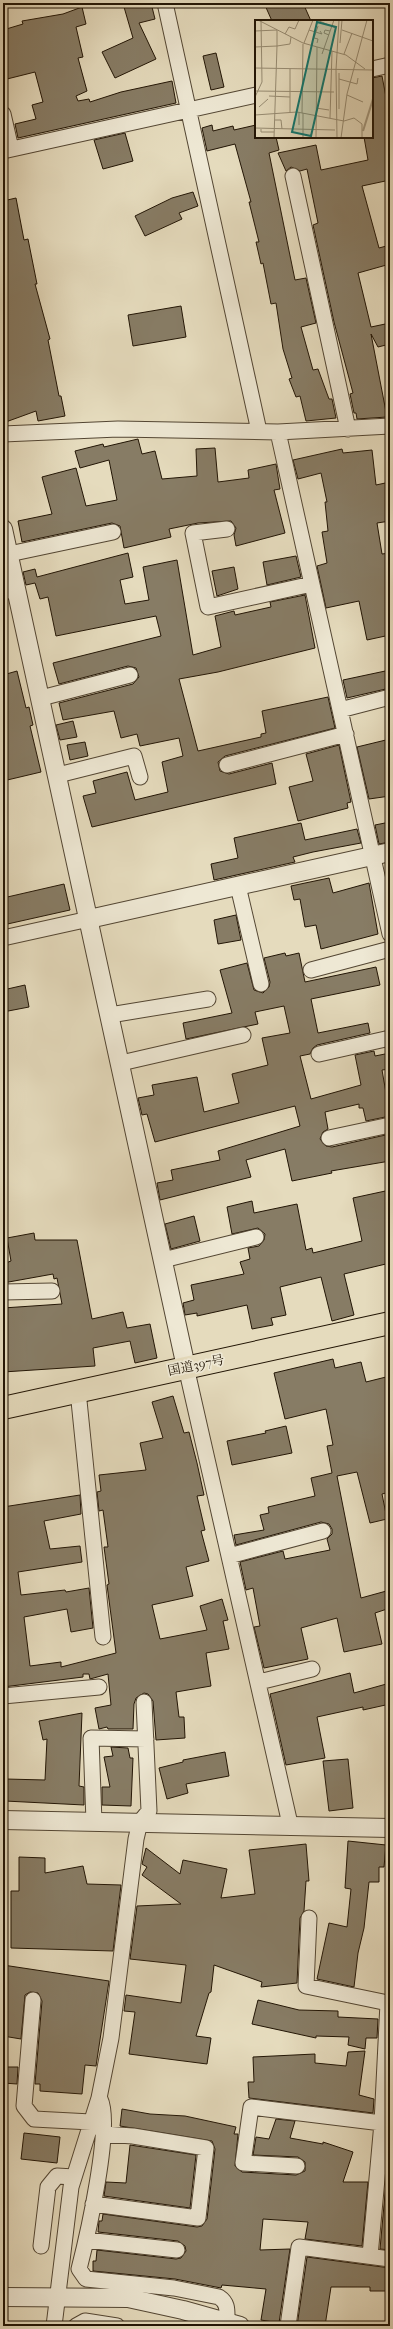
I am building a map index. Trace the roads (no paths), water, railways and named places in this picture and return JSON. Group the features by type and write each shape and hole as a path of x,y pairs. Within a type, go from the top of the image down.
{"highway":[{"name":"国道397号","path":"3,1408 390,1322"}],"street":[{"path":"165,3 259,431"},
{"path":"373,69 390,65"},
{"path":"3,114 7,150 255,95"},
{"path":"293,176 348,430"},
{"path":"3,434 118,429 278,432 348,430 390,426"},
{"path":"278,432 390,934"},
{"path":"3,529 9,554 10,590 41,698 186,1367 259,1682 290,1824"},
{"path":"227,529 193,534 208,607 312,584"},
{"path":"9,554 113,532"},
{"path":"41,698 130,675"},
{"path":"340,710 390,697"},
{"path":"227,765 346,734"},
{"path":"58,775 134,756 140,777"},
{"path":"3,938 390,852"},
{"path":"238,886 261,984"},
{"path":"311,970 390,949"},
{"path":"110,1015 208,999"},
{"path":"121,1063 243,1035"},
{"path":"319,1054 390,1038"},
{"path":"329,1138 390,1125"},
{"path":"163,1260 256,1238"},
{"path":"3,1292 52,1291"},
{"path":"78,1391 104,1637"},
{"path":"229,1556 323,1531"},
{"path":"259,1682 312,1669"},
{"path":"3,1696 99,1687"},
{"path":"54,2326 71,2187 99,2098 111,2038 128,1900 140,1822 149,1811 144,1702"},
{"path":"94,1822 91,1738 146,1739"},
{"path":"3,1820 290,1824 390,1828"},
{"path":"309,1918 306,1986 388,2003 386,2124 370,2256"},
{"path":"33,2000 24,2106 34,2119 91,2122"},
{"path":"3,2297 128,2298 227,2324 228,2307 224,2300 219,2296 174,2288 86,2279 79,2269 93,2204 103,2134 104,2107 99,2098"},
{"path":"297,2166 243,2163 251,2107 386,2124"},
{"path":"93,2204 198,2218 206,2148 133,2136 103,2134"},
{"path":"41,2246 48,2187 57,2176 74,2177"},
{"path":"86,2240 177,2250"},
{"path":"288,2326 299,2247 390,2259"},
{"path":"76,2326 85,2321 117,2326"}]}
